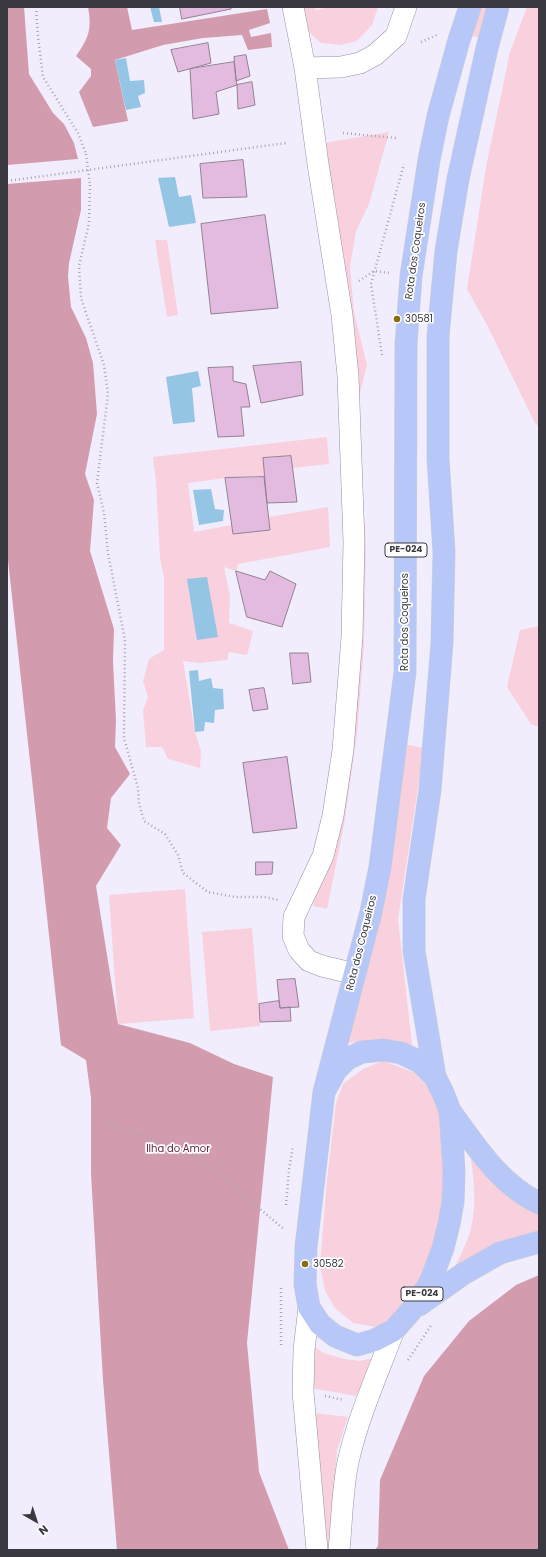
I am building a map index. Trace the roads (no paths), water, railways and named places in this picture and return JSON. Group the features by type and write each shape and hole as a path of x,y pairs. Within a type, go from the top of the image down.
{"main road":[{"name":"Rota dos Coqueiros","path":"450,1111 454,1171 453,1202 443,1248 430,1283 410,1312 394,1330 375,1340 357,1345 336,1336 320,1324 309,1307 305,1284 306,1247 324,1092 371,912 380,867 405,672 406,344 411,276 429,160 438,116 459,40 470,7"},
{"name":"Rota dos Coqueiros","path":"498,7 487,48 458,179 446,251 438,336 438,458 444,552 442,642 430,790 414,898 414,951 435,1077 450,1111 478,1150 505,1179 539,1203"},
{"name":"Rota dos Coqueiros","path":"324,1092 336,1070 347,1059 362,1052 384,1050 401,1053 420,1062 435,1077"},
{"name":"Rota dos Coqueiros","path":"410,1312 463,1274 500,1253 539,1242"}],"street":[{"path":"293,7 305,68 318,164 342,315 348,376 354,542 352,638 344,750 333,816 323,856 294,917 293,936 298,950 309,961 322,966 355,974"},
{"path":"305,68 347,66 360,63 375,55 396,36 406,7"},
{"path":"309,1307 304,1350 303,1392 317,1550"},
{"path":"339,1550 348,1462 366,1405 394,1330"}],"water":[{"path":"150,7 159,7 162,22 154,22"},
{"path":"126,58 130,81 144,80 145,93 138,96 141,107 126,110 115,60"},
{"path":"175,177 179,197 191,195 196,223 169,227 158,178"},
{"path":"198,371 201,386 192,388 195,422 173,424 166,377"},
{"path":"211,489 215,509 224,510 223,521 199,525 193,490"},
{"path":"207,577 218,637 197,640 187,579"},
{"path":"198,670 199,681 211,678 213,688 223,689 224,709 215,710 214,723 205,722 204,731 195,732 189,671"}],"place":[{"name":"30581","path":"397,319"},
{"name":"30582","path":"305,1264"}],"park label":[{"name":"Ilha do Amor","path":"178,1149"}]}
